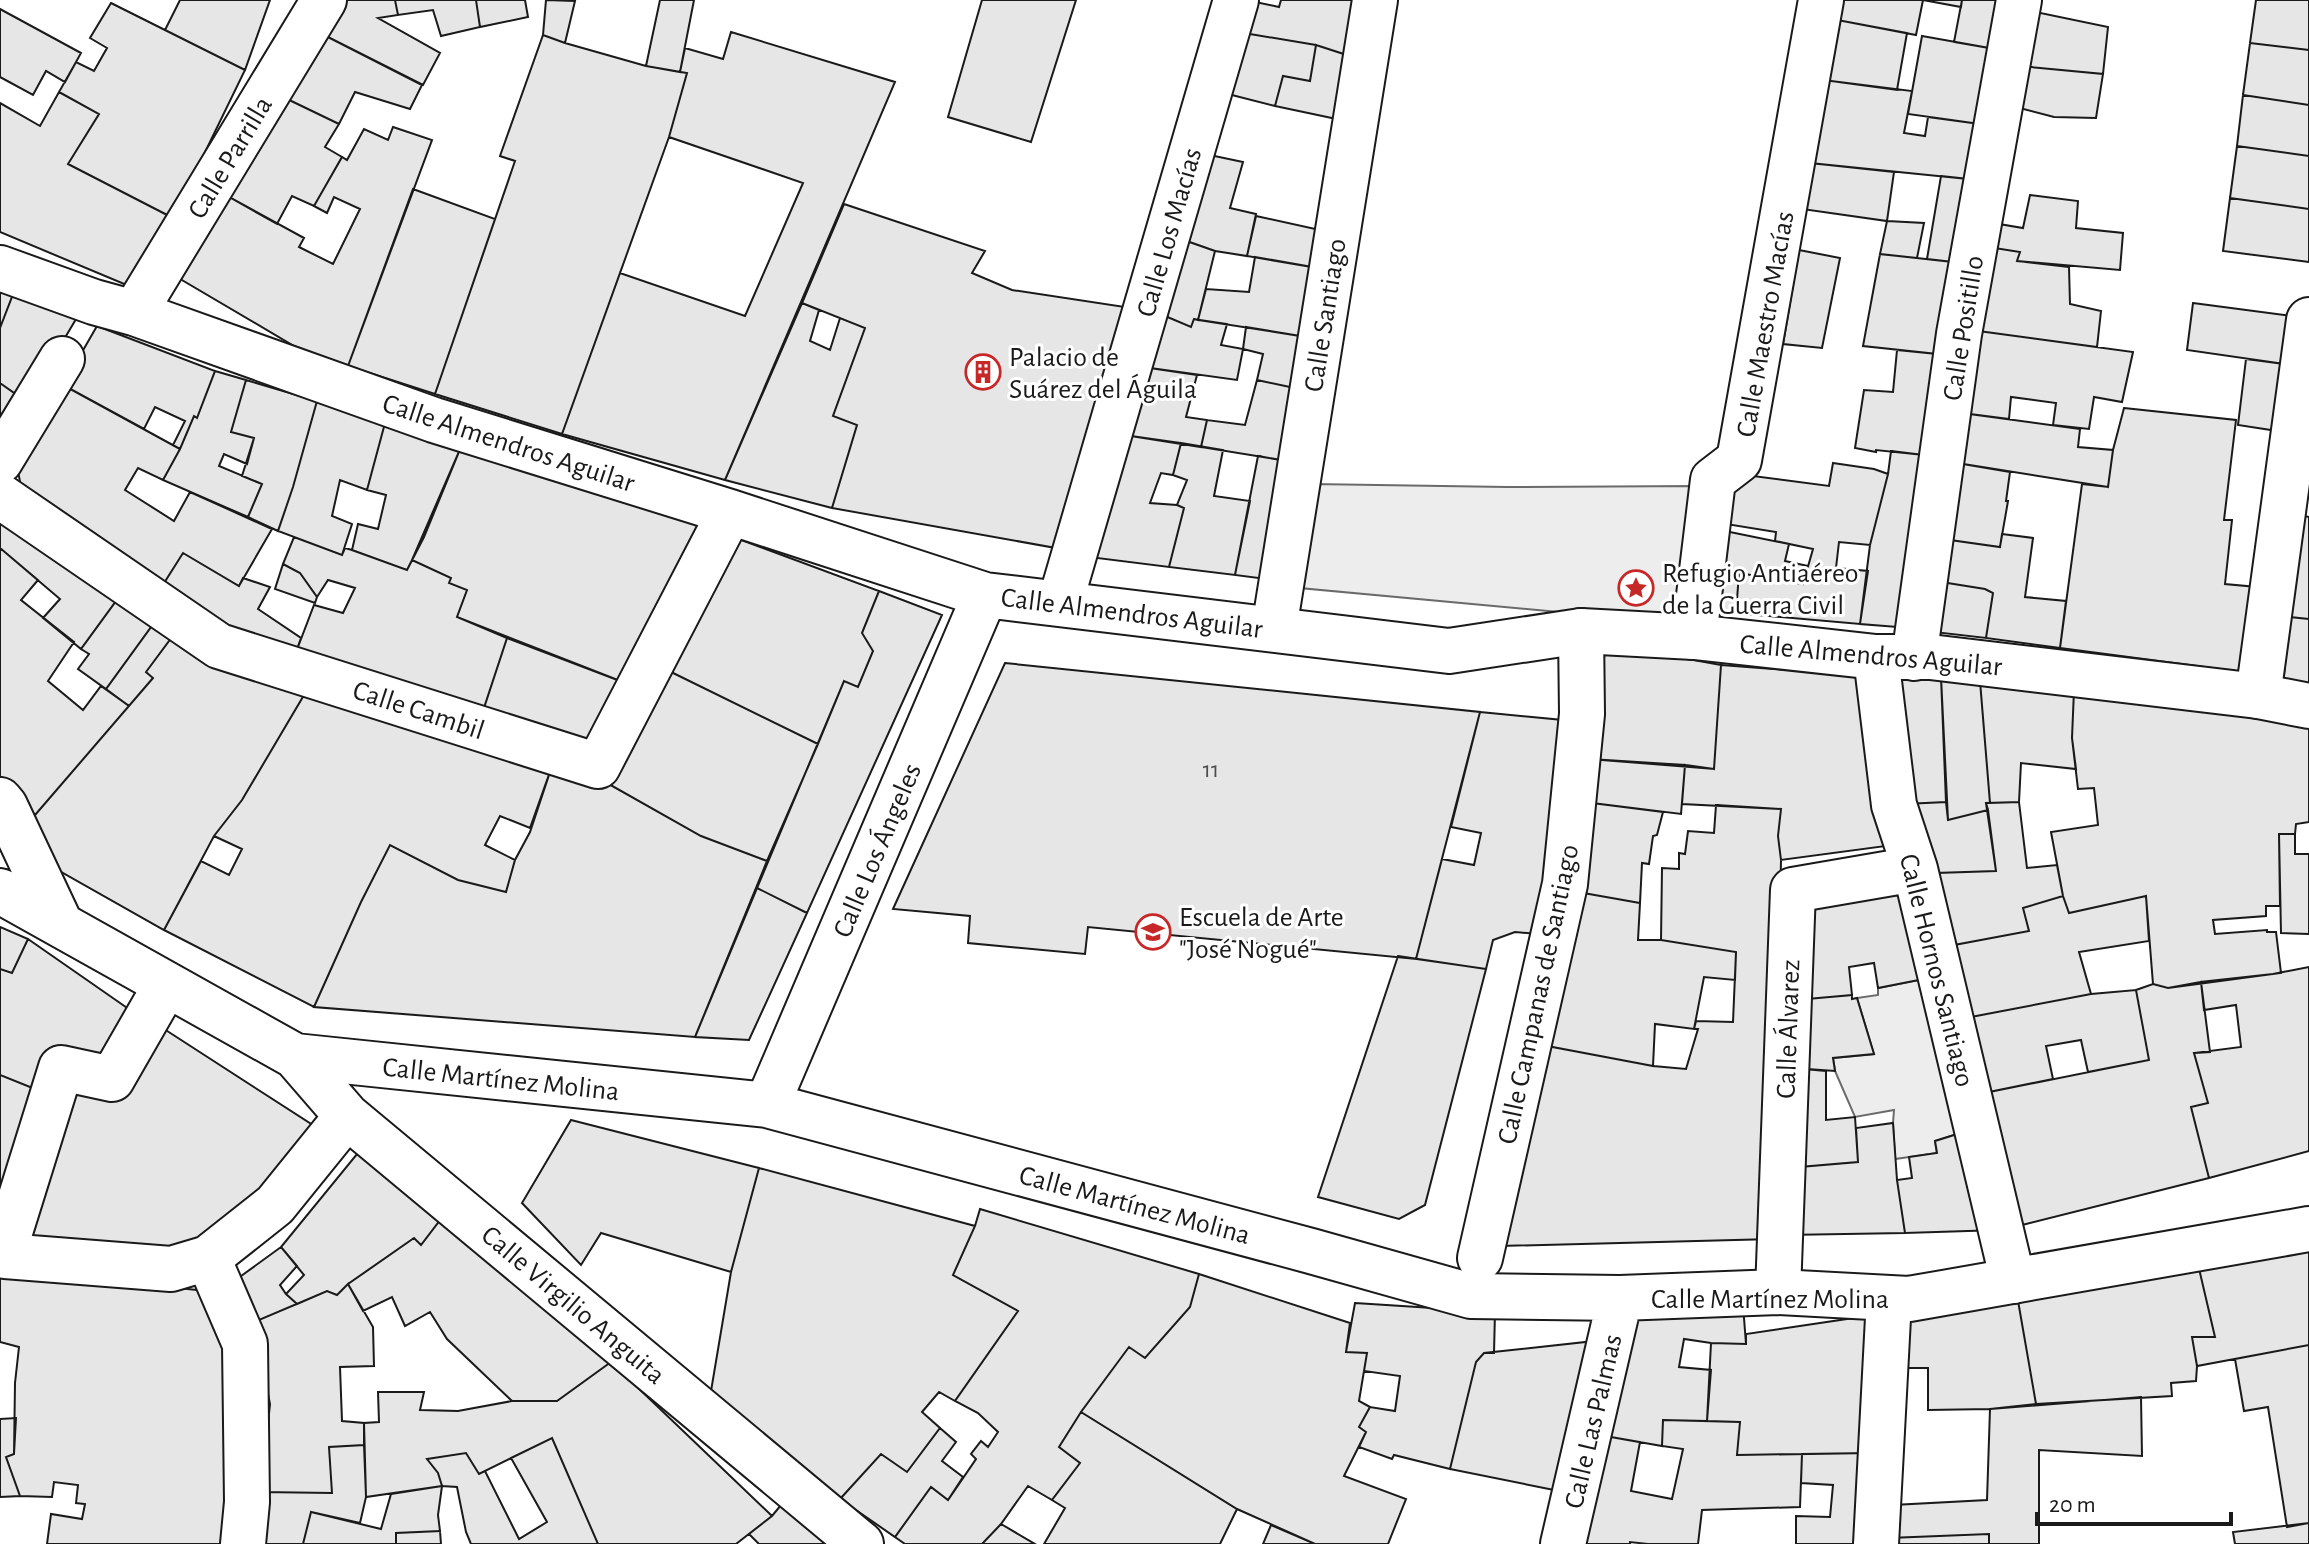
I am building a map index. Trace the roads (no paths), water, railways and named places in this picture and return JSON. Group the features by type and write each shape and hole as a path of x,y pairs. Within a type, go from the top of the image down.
{"street":[{"name":"Calle Parrilla","path":"134,313 324,0"},
{"name":"Calle Los Macías","path":"1060,603 1236,0"},
{"name":"Calle Santiago","path":"1274,629 1375,0"},
{"name":"Calle Maestro Macías","path":"1694,637 1713,480 1739,460 1821,0"},
{"name":"Calle Positillo","path":"1895,657 1959,334 2019,0"},
{"name":"Calle Almendros Aguilar","path":"0,268 434,420 985,595 1449,651 1581,631 1694,637 1895,657 1930,657 2258,696 2309,706"},
{"path":"2258,696 2309,320"},
{"path":"0,461 62,359"},
{"name":"Calle Cambil","path":"0,496 219,646 598,766 730,512"},
{"name":"Calle Los Ángeles","path":"767,1105 985,595"},
{"name":"Calle Campanas de Santiago","path":"1480,1258 1565,884 1582,714 1581,631"},
{"name":"Calle Hornos Santiago","path":"1895,657 1894,805 1915,869 2013,1281"},
{"path":"0,800 60,923"},
{"name":"Calle Álvarez","path":"1778,1292 1793,890 1915,869"},
{"name":"Calle Martínez Molina","path":"0,891 295,1056 767,1105 1471,1296 1620,1298 1778,1292 1909,1299 2309,1229"},
{"path":"166,985 112,1079 61,1068 5,1231 5,1256 171,1269 208,1258 275,1205 347,1116"},
{"name":"Calle Virgilio Anguita","path":"295,1056 347,1116 861,1544"},
{"path":"208,1258 245,1344 247,1502 243,1544"},
{"name":"Calle Las Palmas","path":"1563,1544 1620,1298"},
{"path":"1876,1544 1889,1299"}],"place":[{"name":"Palacio de Suárez del Águila","path":"983,372"},
{"name":"Refugio Antiaéreo de la Guerra Civil","path":"1636,588"},
{"name":"Escuela de Arte \"José Nogué\"","path":"1153,932"}]}
